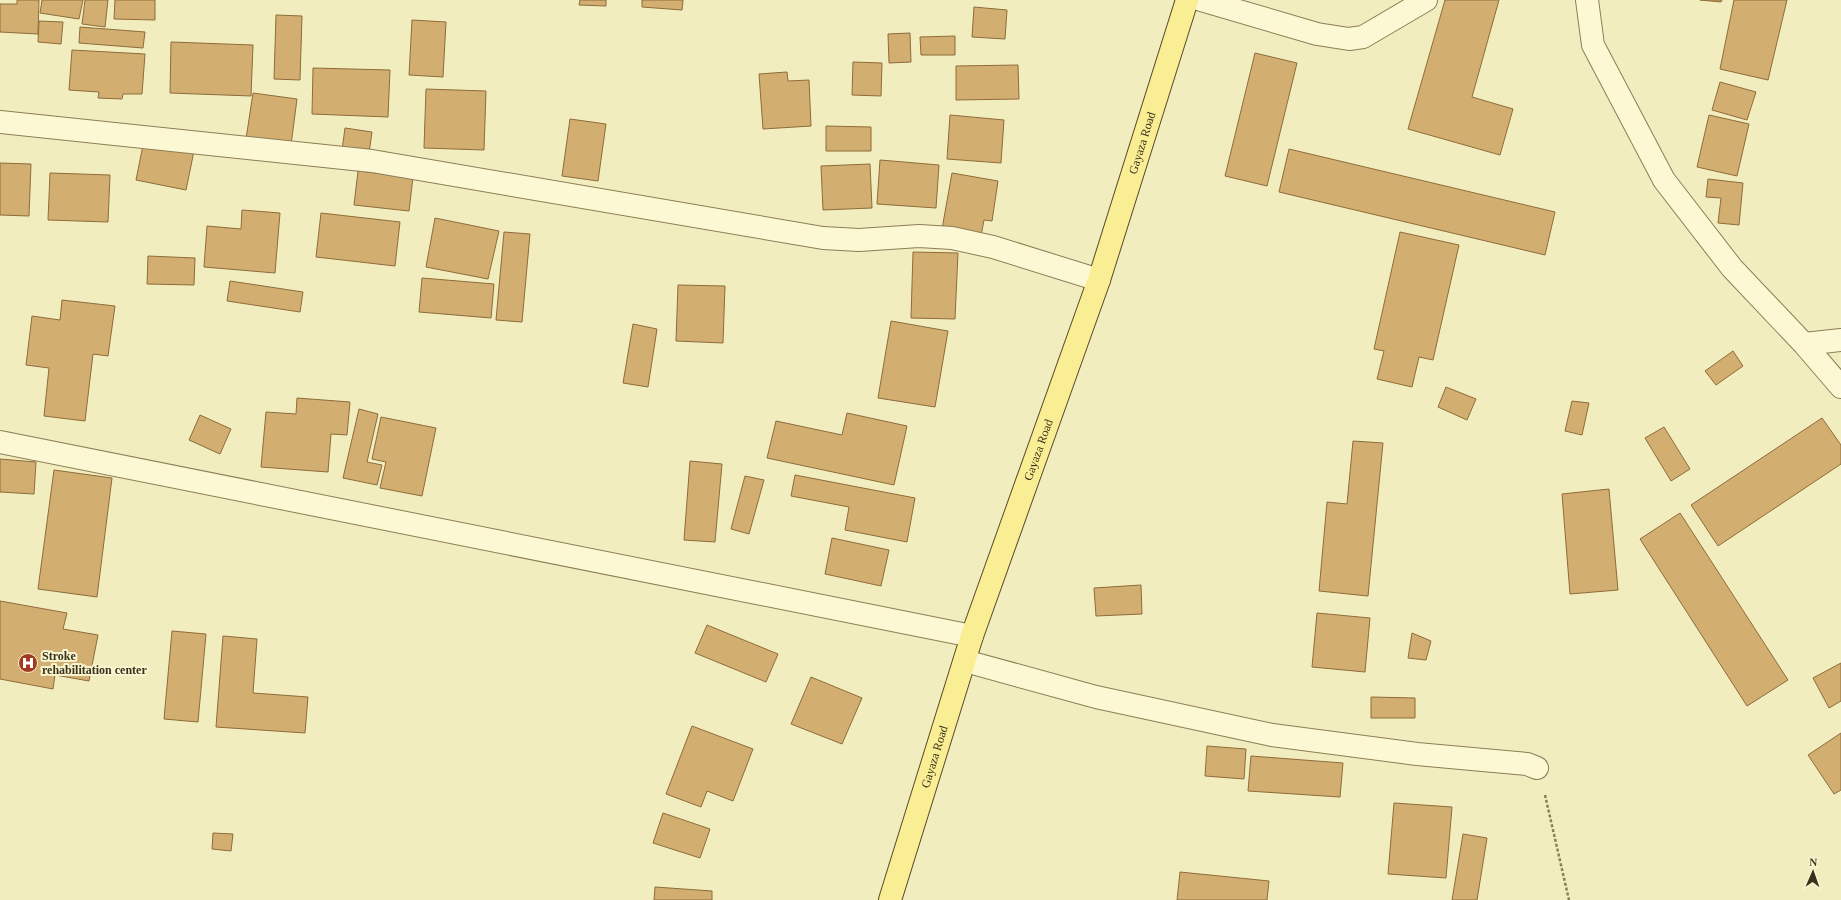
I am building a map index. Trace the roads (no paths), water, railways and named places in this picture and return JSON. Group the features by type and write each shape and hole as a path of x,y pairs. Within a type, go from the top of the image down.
{"main road":[{"name":"Gayaza Road","path":"890,900 972,636 1099,280 1187,0"}],"street":[{"path":"1201,0 1317,34 1350,39 1363,37 1426,0"},
{"path":"1587,0 1593,45 1664,180 1732,268 1804,344 1841,387"},
{"path":"0,122 372,161 823,238 859,240 920,236 952,238 993,247 1099,280"},
{"path":"1804,344 1841,340"},
{"path":"0,442 972,636"},
{"path":"965,661 1096,697 1272,735 1417,754 1527,764 1537,768"}],"place":[{"name":"Stroke rehabilitation center","path":"28,663"}]}
